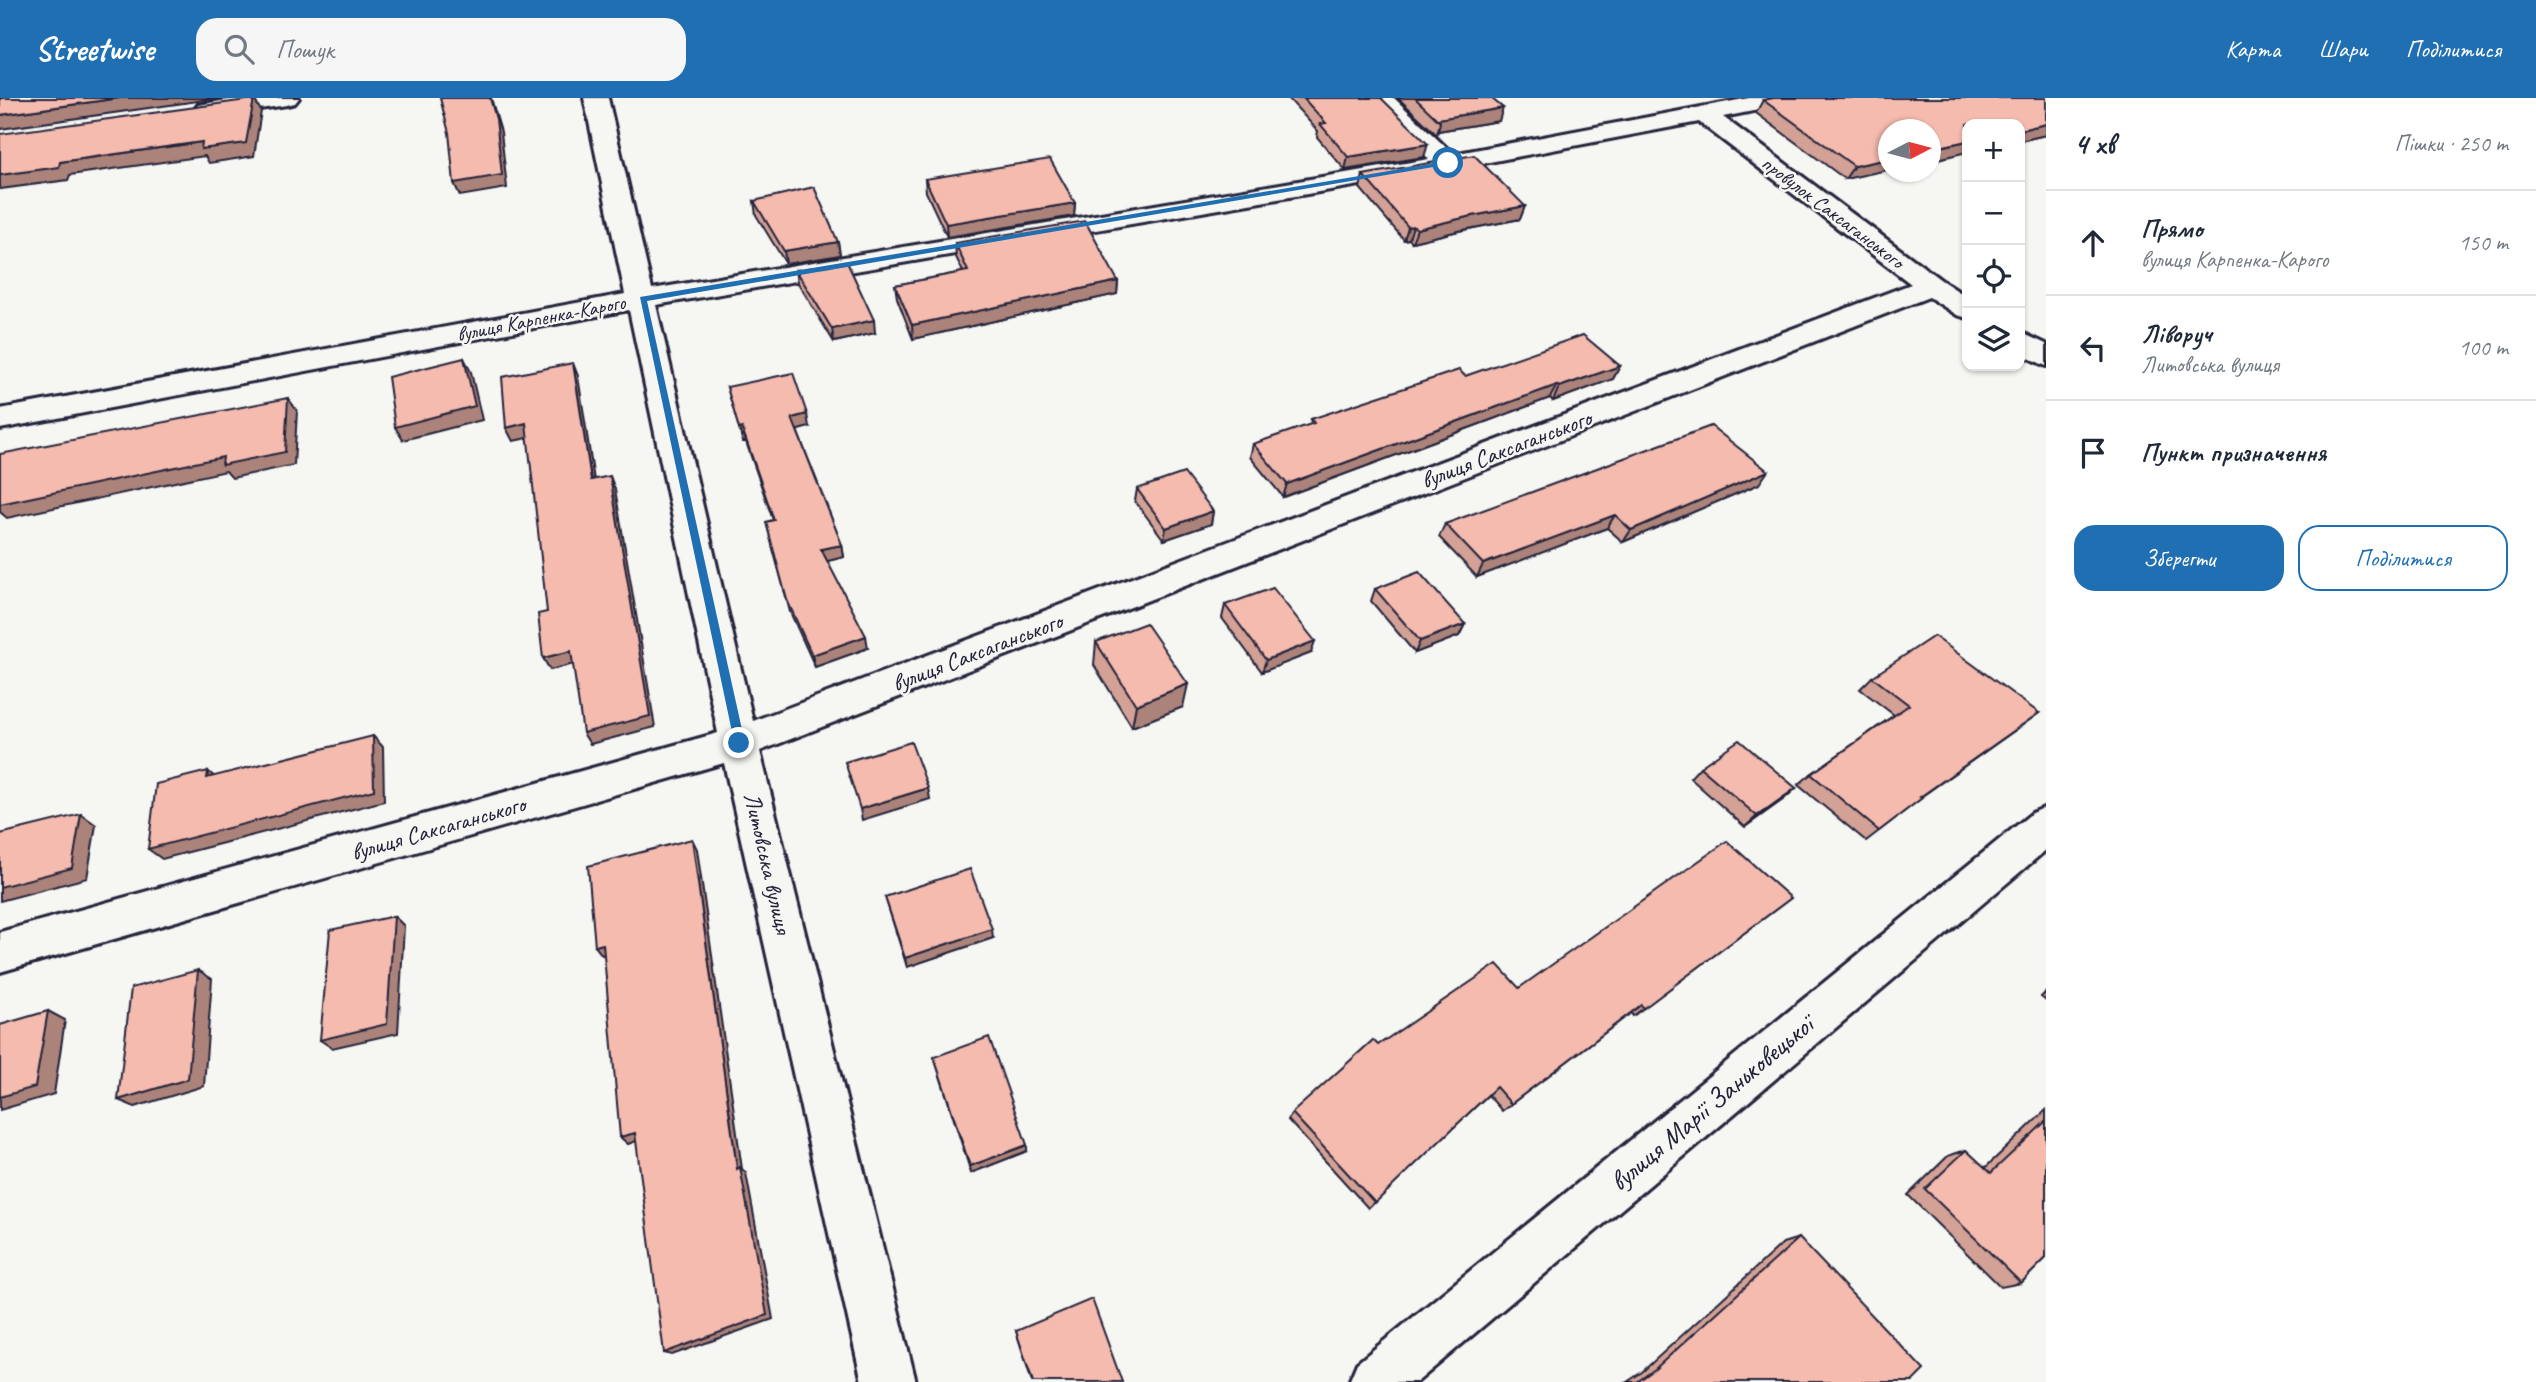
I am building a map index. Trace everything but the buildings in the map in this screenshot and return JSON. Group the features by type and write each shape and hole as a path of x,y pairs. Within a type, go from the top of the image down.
{"street":[{"path":"178,114 287,98"},
{"name":"Литовська вулиця","path":"596,98 643,299 739,743 889,1382"},
{"path":"1381,98 1448,163"},
{"name":"вулиця Карпенка-Карого","path":"0,419 643,299 1448,163 1786,98"},
{"name":"провулок Саксаганського","path":"1702,113 1931,286 1965,308"},
{"name":"вулиця Саксаганського","path":"0,952 739,743 1931,286"},
{"path":"2025,344 2046,357"},
{"name":"вулиця Марії Заньковецької","path":"1376,1382 2046,825"}],"route":[{"path":"739,743 643,299 1448,163"}]}
